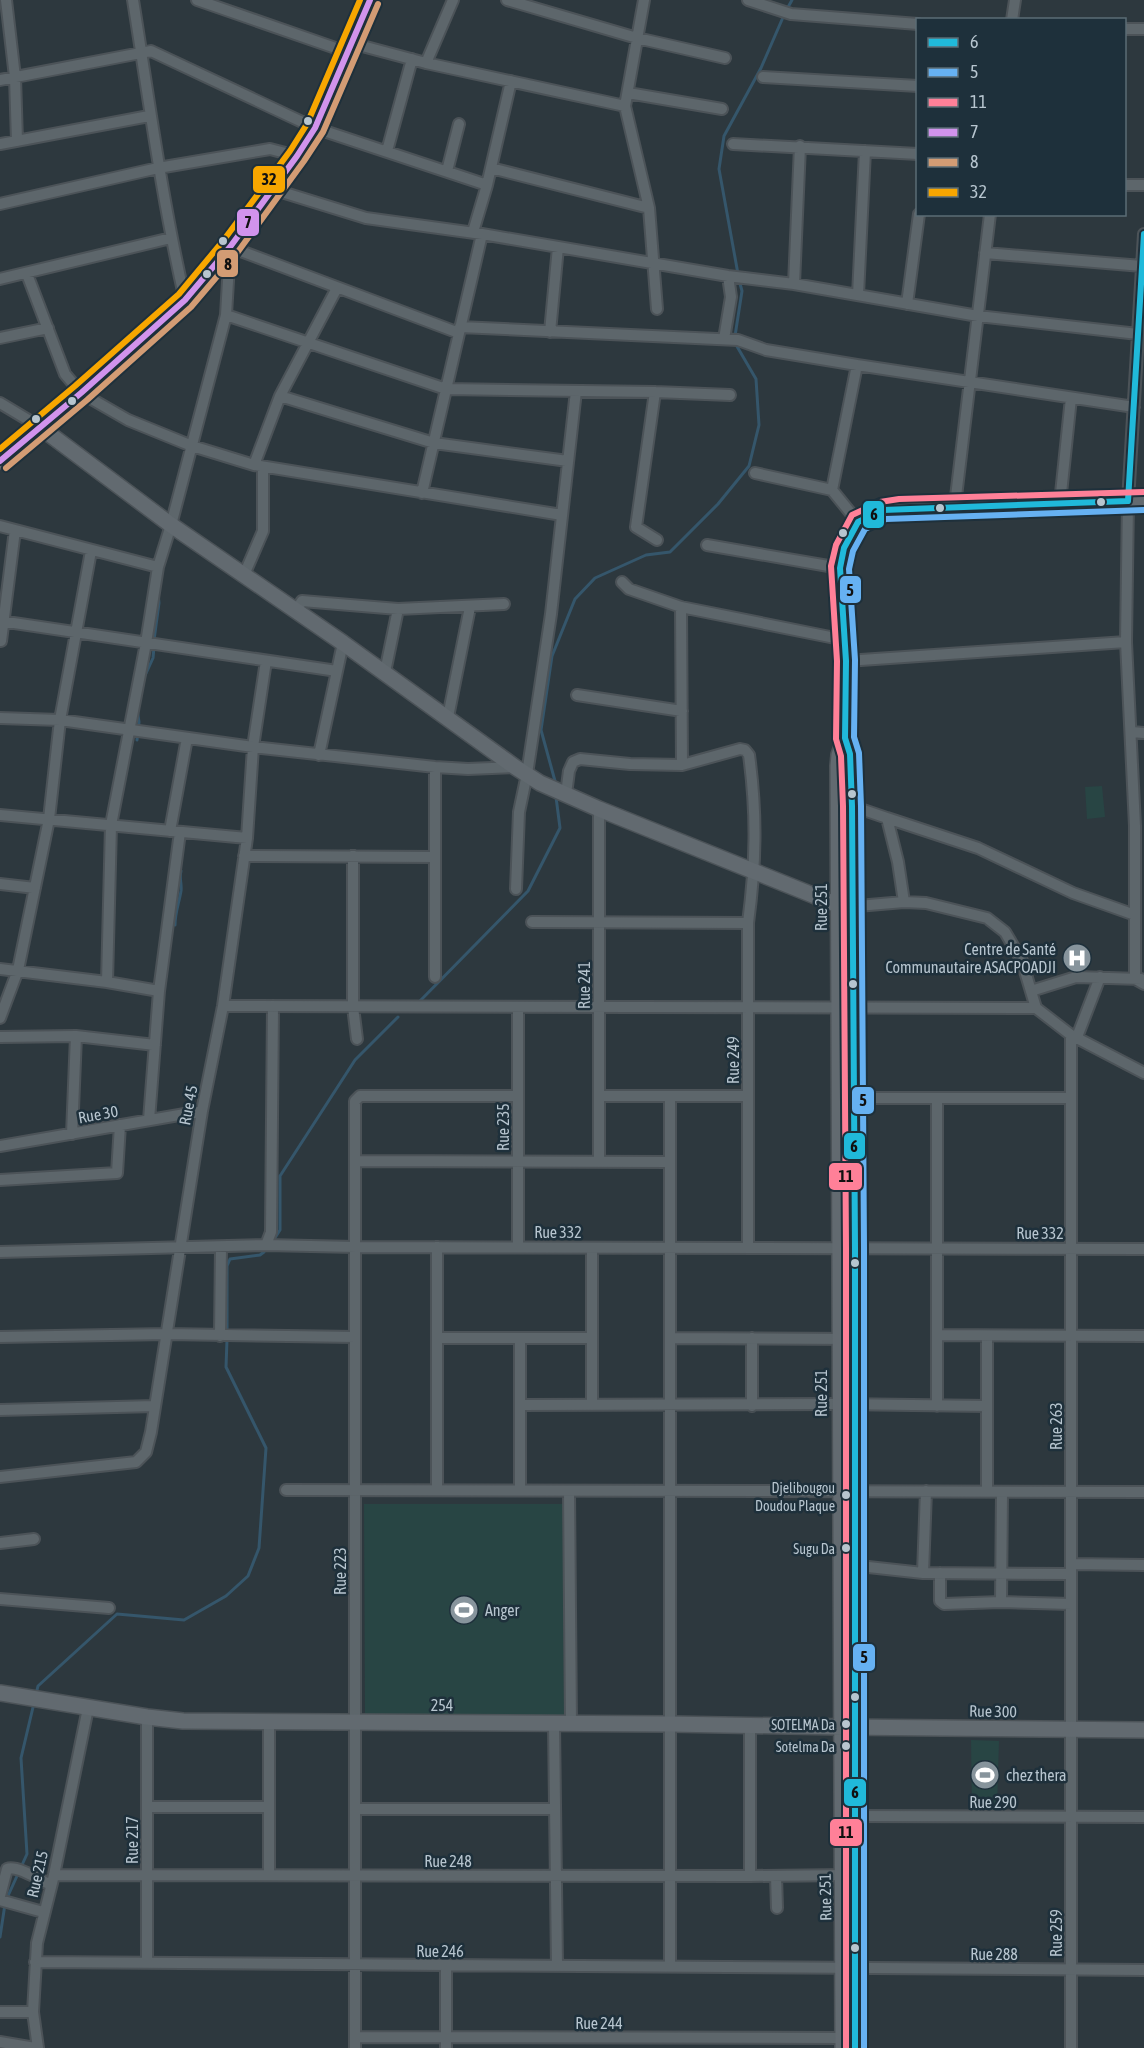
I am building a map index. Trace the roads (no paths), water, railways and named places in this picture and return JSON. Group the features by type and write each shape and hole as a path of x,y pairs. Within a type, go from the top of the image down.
{"main road":[{"path":"0,461 40,427 171,525 244,575 299,606 343,643 540,783 754,872 846,907"},
{"path":"858,522 883,510 956,505 1144,501"},
{"name":"Rue 251","path":"847,1490 855,1404 855,1339 847,1248 845,1098 846,907 852,806 850,754 845,738 846,661 840,568 844,548 858,522"},
{"name":"Rue 251","path":"845,738 838,766 846,907"},
{"name":"Rue 251","path":"847,1248 839,1338 838,1404 847,1490 849,1875 847,2045"},
{"name":"254","path":"0,1693 183,1721 848,1727"},
{"name":"Rue 300","path":"848,1727 1144,1730"}],"street":[{"path":"6,0 15,77 17,141"},
{"path":"133,0 171,238 185,300"},
{"path":"197,0 349,47 625,106"},
{"path":"0,403 40,427 185,300 230,247 315,128 370,0"},
{"path":"426,63 453,0"},
{"path":"507,0 637,38 725,58"},
{"path":"644,0 625,106 649,208 657,309"},
{"path":"748,0 791,14 916,24"},
{"path":"1012,18 1015,0"},
{"path":"1126,29 1144,29"},
{"path":"0,80 151,51 315,128 487,185"},
{"path":"387,151 412,59"},
{"path":"763,77 916,86"},
{"path":"422,493 460,330 490,168 511,81"},
{"path":"628,93 722,109"},
{"path":"0,144 150,116"},
{"path":"447,171 459,124"},
{"path":"733,144 916,154"},
{"path":"794,284 800,146"},
{"path":"0,204 159,168 270,149 297,156"},
{"path":"858,295 865,151"},
{"path":"490,168 649,208"},
{"path":"1126,185 1144,185"},
{"path":"272,189 366,218 477,233 978,316 1138,334"},
{"path":"908,304 919,216"},
{"path":"956,505 990,216"},
{"path":"1031,991 1076,977 1141,980 1138,920 1140,826 1126,642 1128,501 1138,334 1142,304 1144,234"},
{"path":"0,279 171,238"},
{"path":"230,247 337,288 460,330 730,340 766,350 1134,407"},
{"path":"107,982 111,825 158,567 226,315 230,247"},
{"path":"550,332 558,247"},
{"path":"985,253 1142,266"},
{"path":"27,274 65,374 81,393 128,420 192,446 258,466 562,515"},
{"path":"728,276 731,297 730,340"},
{"path":"244,575 263,531 258,466 280,396 337,288"},
{"path":"226,315 446,389 730,395"},
{"path":"0,338 48,328"},
{"path":"832,490 857,365"},
{"path":"516,889 521,771 550,614 576,391"},
{"path":"655,392 636,527 657,540"},
{"path":"280,396 434,443 568,461"},
{"path":"1060,503 1071,398"},
{"path":"755,473 832,490 858,522"},
{"path":"0,526 158,567"},
{"path":"1,641 15,530"},
{"path":"707,545 840,568"},
{"path":"0,1018 18,970 35,888 48,819 60,720 91,551"},
{"path":"622,582 630,589 681,607 845,640"},
{"path":"299,606 398,609 504,603"},
{"path":"448,717 470,606"},
{"path":"566,794 569,771 573,762 580,759 630,764 682,765 681,607"},
{"path":"385,672 398,609"},
{"path":"2,621 337,671"},
{"path":"846,661 1126,642"},
{"path":"319,754 343,643"},
{"name":"Rue 45","path":"0,1477 136,1462 146,1452 202,1111 224,1006 247,838 253,747 266,661"},
{"path":"577,695 682,711"},
{"path":"0,718 60,720 253,747 435,767 521,771"},
{"path":"1132,732 1144,733"},
{"path":"149,1120 159,991 187,738"},
{"name":"Rue 249","path":"682,765 740,749 745,750 749,755 755,798 754,872 748,922 748,1248"},
{"path":"435,767 435,977"},
{"path":"852,806 978,848 1073,893 1138,920"},
{"name":"Rue 241","path":"599,809 599,1162"},
{"path":"0,815 247,838"},
{"path":"887,818 898,862 904,902"},
{"path":"244,856 435,857"},
{"path":"353,856 353,1007 357,1039"},
{"path":"0,884 35,888"},
{"path":"846,907 904,902 926,903 954,908 987,918 1005,932 1022,961 1036,1008"},
{"path":"532,922 748,922"},
{"path":"0,969 159,991"},
{"path":"1074,1036 1100,978"},
{"path":"224,1006 1036,1008 1074,1036 1144,1073"},
{"path":"266,1245 271,1232 273,1006"},
{"name":"Rue 235","path":"518,1007 518,1247"},
{"path":"0,1037 76,1036 155,1045"},
{"path":"72,1134 76,1036"},
{"name":"Rue 263","path":"1071,1817 1071,1098 1074,1036"},
{"name":"Rue 223","path":"355,2043 355,1101 360,1096 518,1095"},
{"path":"599,1096 748,1096"},
{"path":"670,1096 670,1967"},
{"path":"845,1098 1071,1098"},
{"path":"937,1098 937,1406"},
{"name":"Rue 30","path":"0,1146 202,1111"},
{"path":"0,1180 117,1173 120,1125"},
{"path":"355,1161 670,1162"},
{"name":"Rue 332","path":"0,1252 266,1245 592,1248 1144,1248"},
{"path":"220,1336 221,1247"},
{"path":"437,1247 437,1490"},
{"path":"592,1248 592,1405"},
{"path":"0,1337 167,1334 355,1337"},
{"path":"937,1335 1144,1336"},
{"path":"987,1335 987,1491"},
{"path":"437,1338 592,1338"},
{"path":"520,1338 520,1490"},
{"path":"670,1338 855,1339"},
{"path":"752,1338 752,1406"},
{"path":"520,1405 987,1406"},
{"path":"0,1410 155,1406"},
{"path":"286,1490 1144,1492"},
{"path":"569,1491 571,1724"},
{"path":"923,1573 926,1491"},
{"path":"1001,1602 1002,1492"},
{"path":"0,1543 34,1539"},
{"path":"848,1565 923,1573 1001,1573 1144,1565"},
{"path":"940,1573 940,1601 944,1604 1001,1602 1071,1604"},
{"path":"0,1599 109,1608"},
{"name":"Rue 215","path":"37,2048 33,2012 35,1962 43,1912 52,1880 88,1708"},
{"name":"Rue 217","path":"147,1717 147,1963"},
{"path":"269,1722 269,1875"},
{"path":"554,1724 557,1966"},
{"path":"750,1725 750,1876"},
{"path":"147,1807 269,1807"},
{"path":"355,1809 554,1809"},
{"name":"Rue 290","path":"848,1816 1144,1817"},
{"name":"Rue 259","path":"1071,1817 1071,2048"},
{"path":"43,1912 3,1900 7,1869 13,1867 31,1876 52,1880"},
{"name":"Rue 248","path":"52,1880 147,1875 849,1875"},
{"path":"776,1876 777,1908"},
{"name":"Rue 246","path":"35,1962 849,1968"},
{"path":"446,1966 446,2043"},
{"name":"Rue 288","path":"849,1968 1144,1970"},
{"path":"0,2012 33,2012"},
{"path":"0,2042 37,2048"},
{"name":"Rue 244","path":"355,2043 847,2045"}],"waterway":[{"path":"787,9 792,0"},
{"path":"738,274 719,169 724,136 761,68 784,15"},
{"path":"735,336 742,291 739,280"},
{"path":"555,781 541,730 552,656 575,599 595,578 646,555 670,552 718,504 749,466 759,425 756,379 735,343"},
{"path":"154,640 159,603 158,593"},
{"path":"143,680 153,658 154,647"},
{"path":"137,709 139,722 137,740"},
{"path":"418,1003 528,891 560,828 556,797"},
{"path":"175,925 181,891 181,871"},
{"path":"273,1241 280,1230 280,1176 355,1060 398,1017"},
{"path":"227,1331 227,1266 230,1259 260,1255 264,1252"},
{"path":"36,1694 38,1686 117,1614 184,1620 226,1596 248,1576 259,1548 266,1448 226,1367 227,1340"},
{"path":"7,1898 27,1854 21,1758 34,1703"},
{"path":"0,1937 5,1904"}],"place":[{"name":"Centre de Santé Communautaire ASACPOADJI","path":"1077,958"},
{"name":"Djelibougou Doudou Plaque","path":"846,1495"},
{"name":"Sugu Da","path":"846,1548"},
{"name":"Anger","path":"464,1610"},
{"name":"SOTELMA Da","path":"846,1724"},
{"name":"Sotelma Da","path":"846,1746"},
{"name":"chez thera","path":"985,1775"}]}
